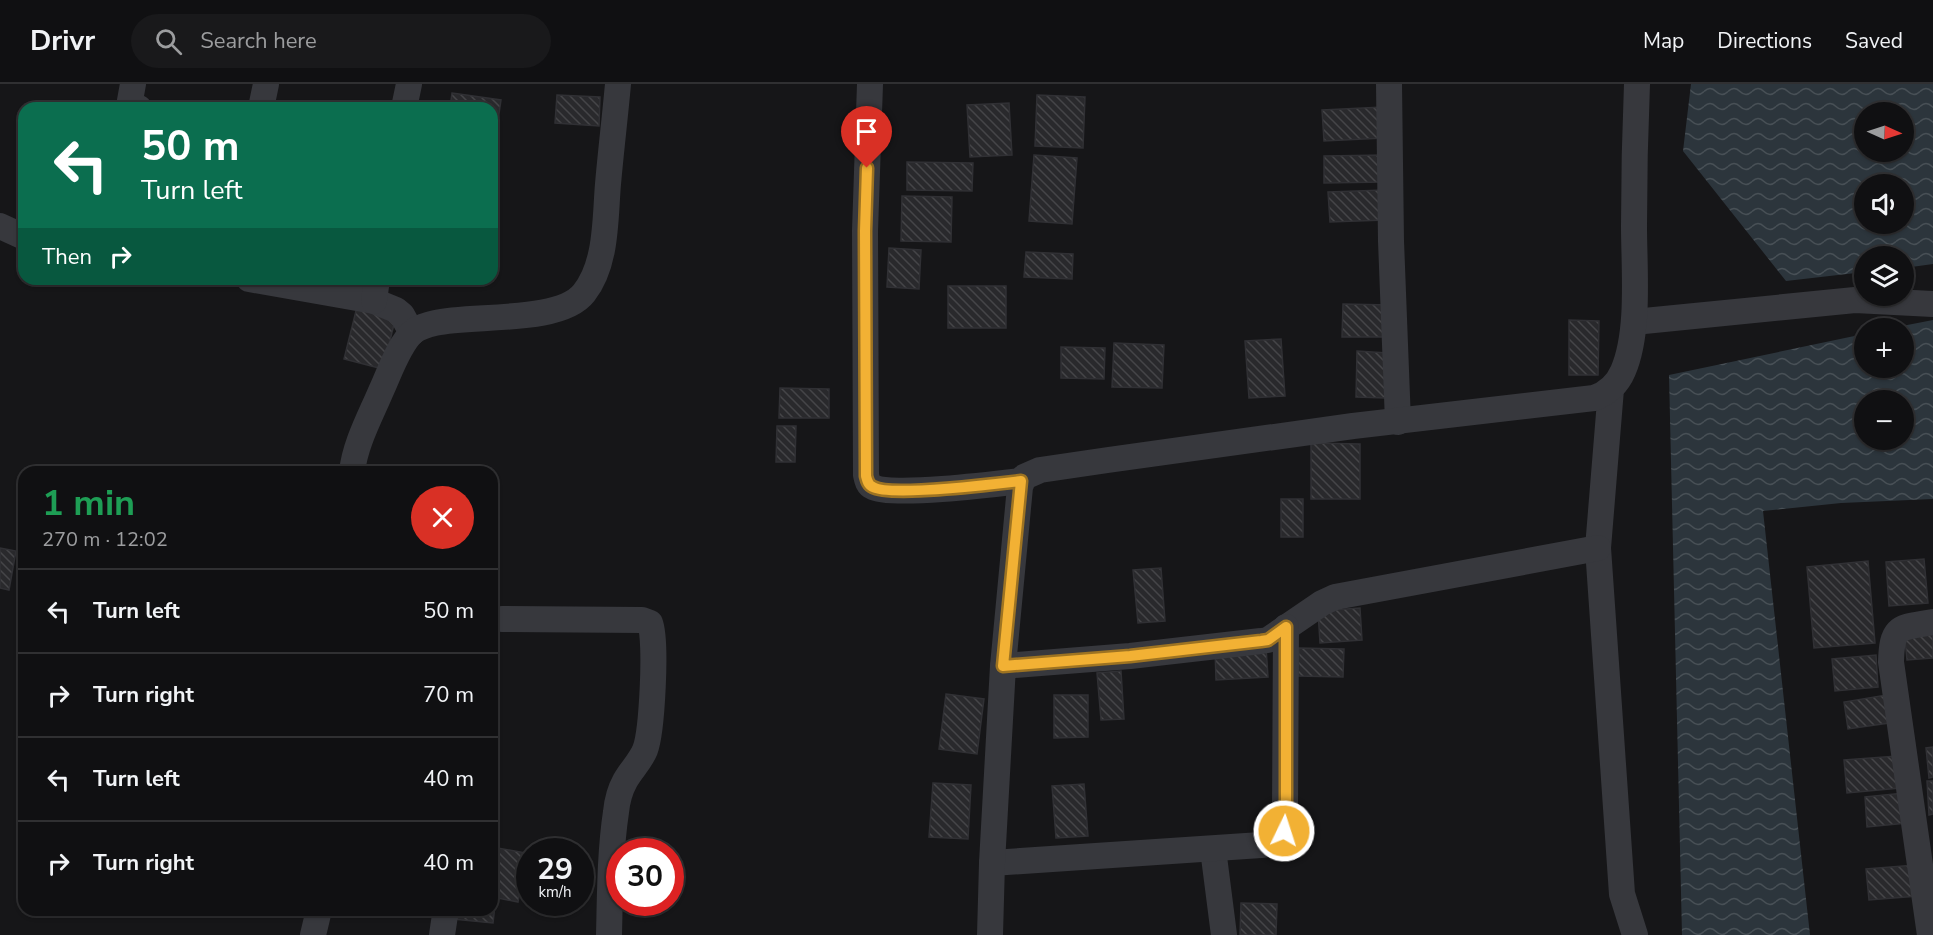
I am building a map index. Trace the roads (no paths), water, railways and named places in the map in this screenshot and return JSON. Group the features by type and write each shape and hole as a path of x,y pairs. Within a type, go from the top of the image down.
{"street":[{"path":"130,102 133,84"},
{"path":"262,102 266,84"},
{"path":"405,102 409,84"},
{"path":"354,466 363,432 396,360 411,333 417,328 445,321 557,309 578,300 584,293 591,282 601,252 618,84"},
{"path":"870,84 865,231 866,476 867,482 872,487 915,490 1021,481 1029,474 1041,470 1353,426 1594,398 1611,389 1624,370 1634,322 1637,84"},
{"path":"1389,84 1391,241 1398,422"},
{"path":"0,226 18,234"},
{"path":"318,285 376,290 402,315 411,333"},
{"path":"1634,322 1855,300 1933,304"},
{"path":"1611,389 1598,548 1622,894 1635,935"},
{"path":"990,935 1003,666 1021,481"},
{"path":"1003,666 1130,656 1268,640 1322,603 1335,597 1598,548"},
{"path":"502,620 642,620 650,623 652,629 652,685 646,747 640,761 624,783 616,812 610,868 609,935"},
{"path":"1930,935 1924,824 1891,662 1891,645 1895,634 1905,627 1933,622"},
{"path":"992,863 1272,845 1280,840 1284,831 1286,812 1286,627"},
{"path":"1213,849 1224,935"},
{"path":"313,935 318,916"}],"water":[{"path":"1691,84 1933,84 1933,264 1914,267 1914,246 1854,246 1854,273 1786,281 1683,151"},
{"path":"1933,320 1933,499 1841,503 1763,511 1810,935 1682,935 1669,375 1854,336 1854,378 1914,378 1914,324"}]}
